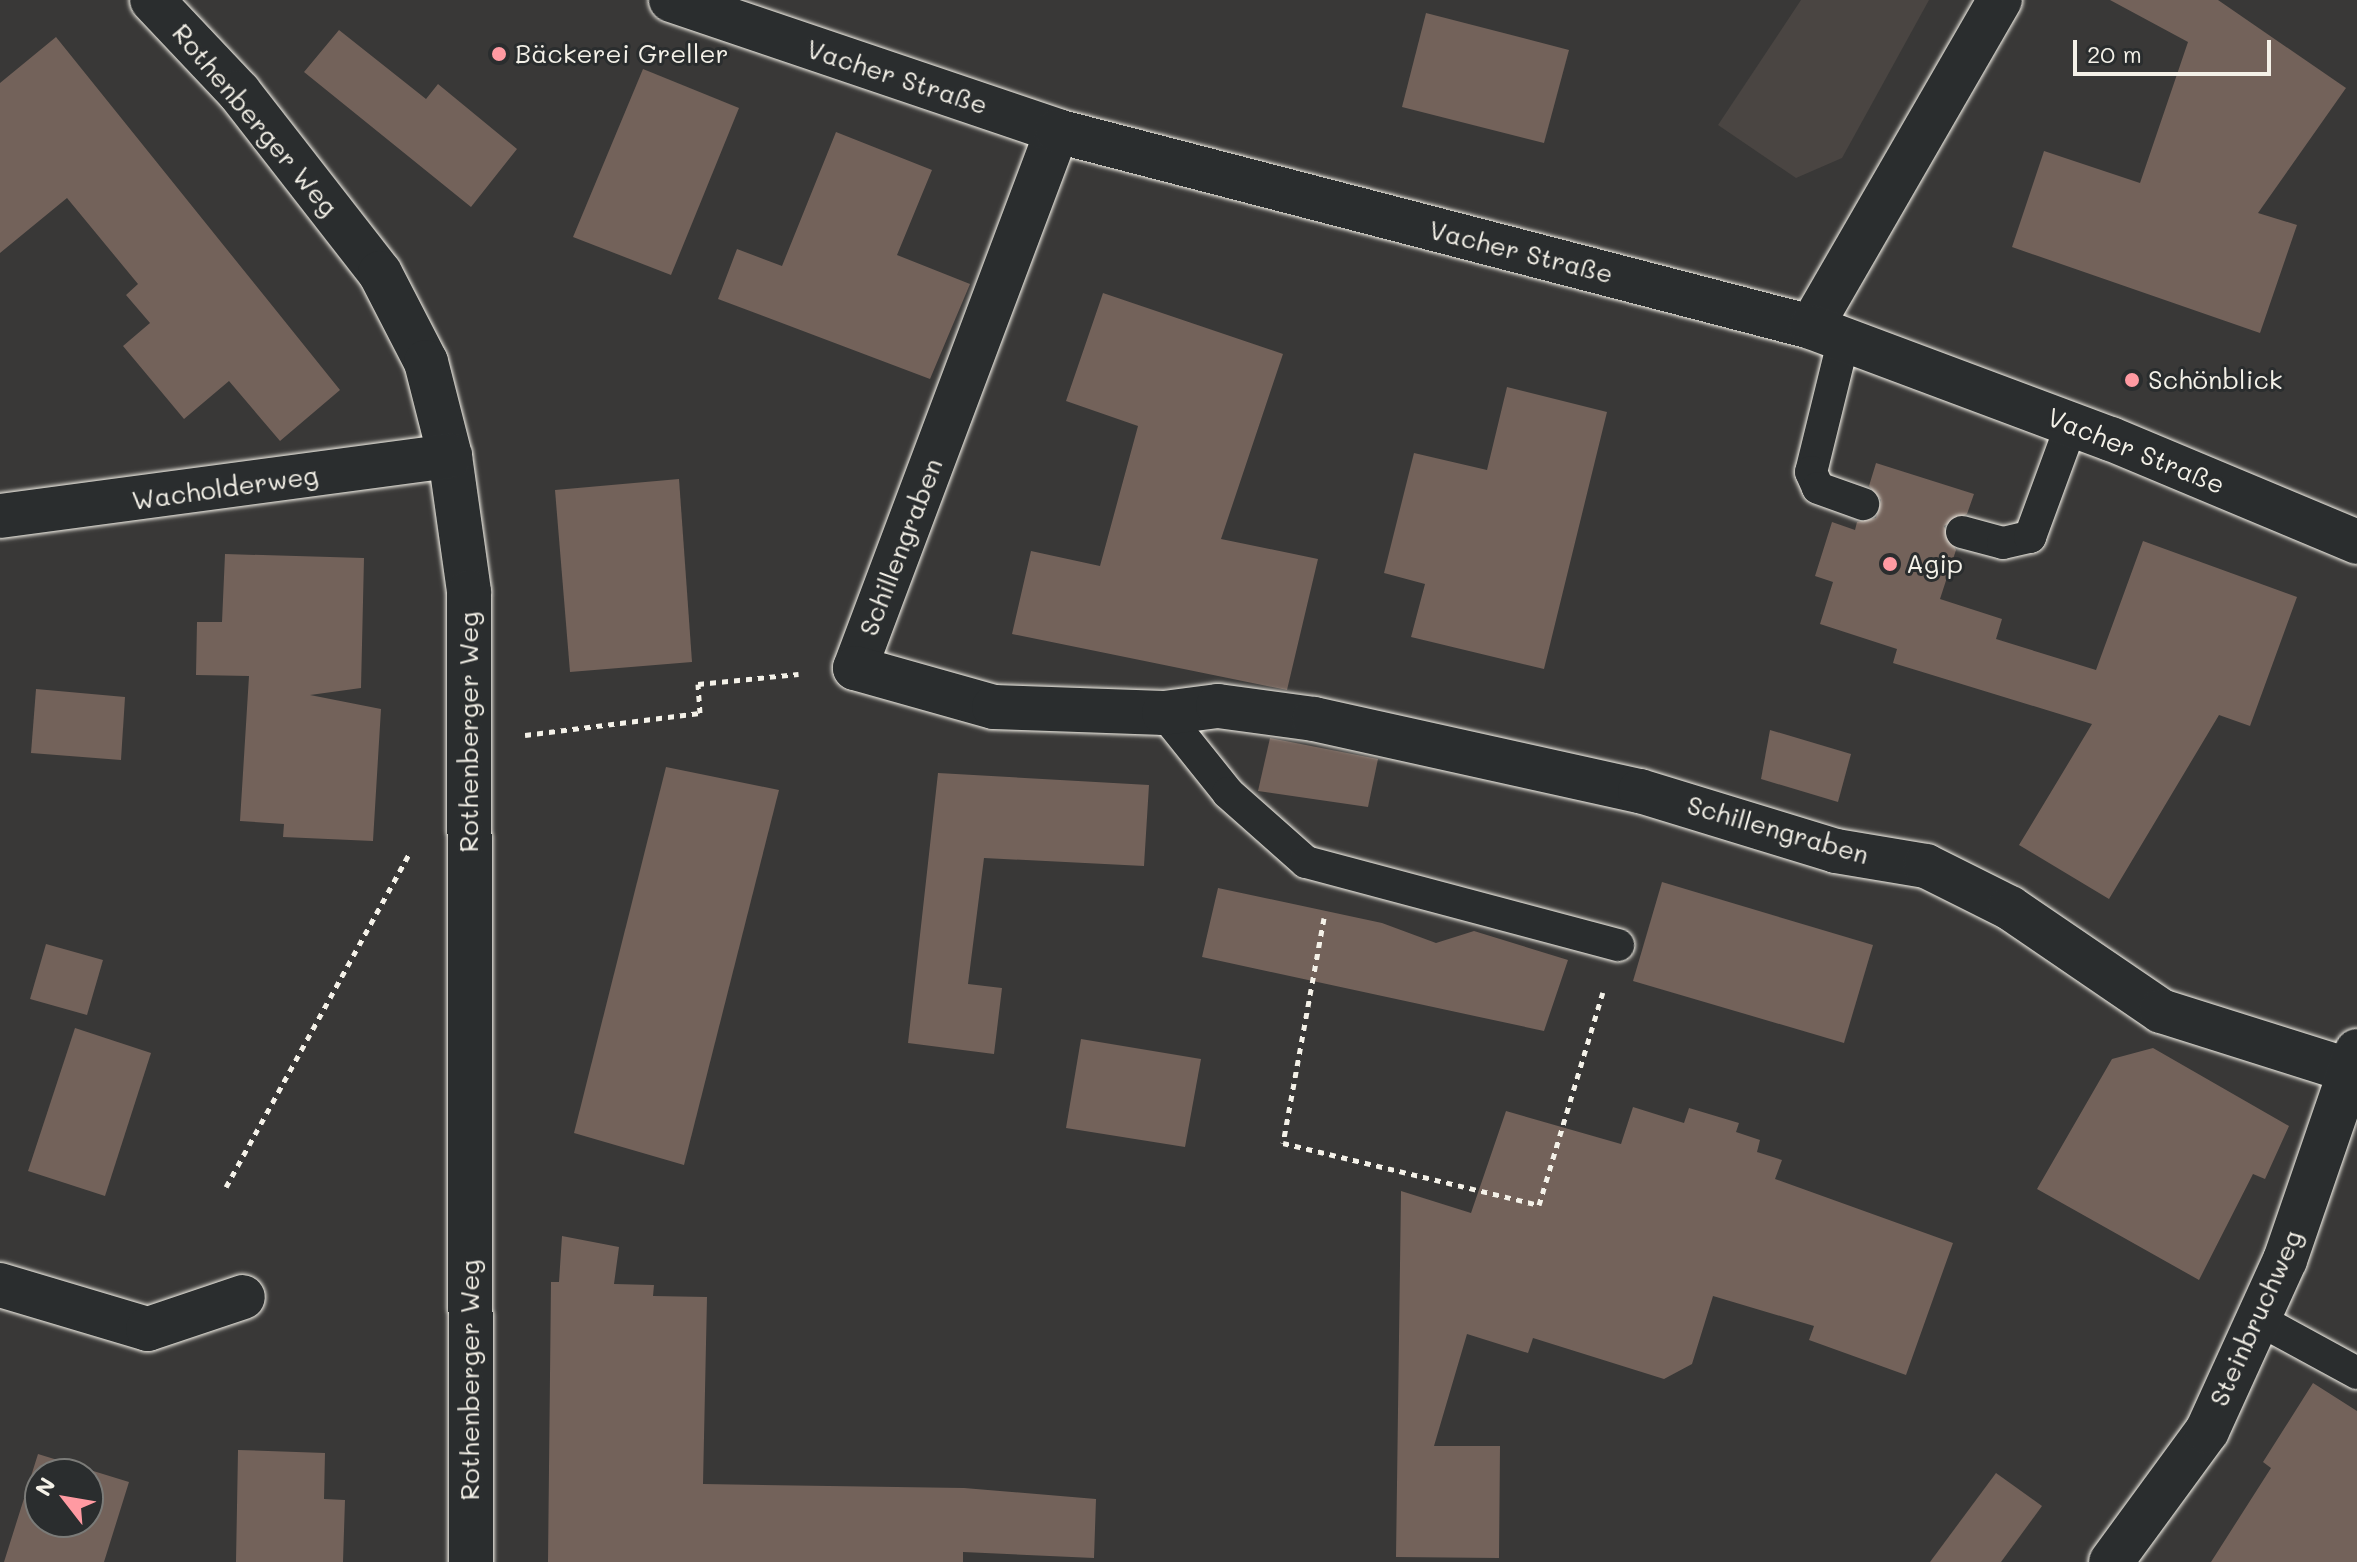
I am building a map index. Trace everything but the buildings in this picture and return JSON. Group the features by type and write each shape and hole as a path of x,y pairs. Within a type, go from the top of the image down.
{"street":[{"name":"Rothenberger Weg","path":"152,0 239,92 380,273 426,362 450,456 469,592 471,1562"},
{"name":"Vacher Straße","path":"671,0 1057,131 1828,333 2072,423 2357,542"},
{"path":"1828,333 2000,0"},
{"name":"Schillengraben","path":"1057,131 855,668 994,707 1164,713 1218,706 1314,719 1640,791 1836,851 1926,866 2010,908 2161,1011 2354,1061"},
{"name":"Wacholderweg","path":"0,516 450,456"},
{"name":"Steinbruchweg","path":"2111,1562 2207,1431 2258,1319 2354,1061"},
{"path":"0,1285 148,1329 243,1297"}],"lane":[{"path":"1828,333 1811,472 1818,488 1863,504"},
{"path":"1962,532 2003,543 2030,537 2072,423"},
{"path":"1164,713 1228,793 1306,862 1618,945"},
{"path":"2258,1319 2357,1373"}],"path":[{"path":"468,747 700,713 698,684 855,668"},
{"path":"226,1187 415,843"},
{"path":"1332,870 1283,1143 1539,1205 1618,945"}],"shaded area":[{"path":"1801,0 1929,0 1842,158 1796,178 1718,125"}],"place":[{"name":"Bäckerei Greller","path":"499,54"},
{"name":"Schönblick","path":"2132,380"},
{"name":"Agip","path":"1890,564"}]}
